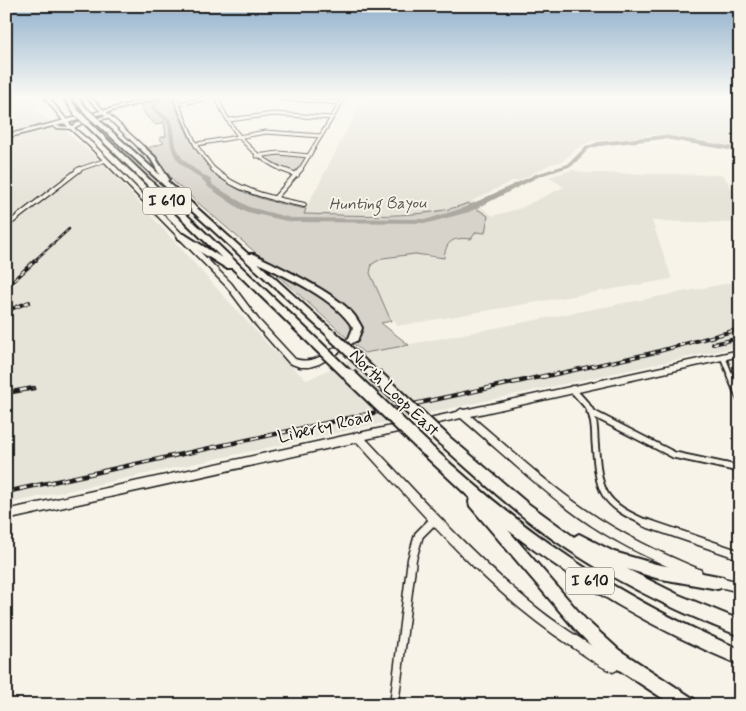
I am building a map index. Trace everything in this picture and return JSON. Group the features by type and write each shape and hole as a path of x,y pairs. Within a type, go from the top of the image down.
{"highway":[{"name":"North Loop East","path":"95,131 457,480 521,534 605,591 683,632 740,657"},
{"name":"North Loop East","path":"108,131 444,440 532,515 570,543 646,587 740,628"},
{"path":"142,148 159,166 168,184"},
{"path":"181,236 248,278"},
{"path":"237,248 298,279 332,301 357,324 358,330 354,338"},
{"path":"457,480 580,624 613,656 687,705"},
{"path":"532,515 612,558 656,571 718,582"}],"main road":[{"path":"6,137 31,131"},
{"path":"74,131 107,161 229,285 256,321 292,361 298,364 311,364 354,338"},
{"path":"124,131 142,148"},
{"name":"Liberty Road","path":"6,515 461,412 740,353"},
{"path":"461,412 556,494 601,526 660,558 718,582 740,587"},
{"path":"357,436 434,519 511,594 559,631 636,680 687,705"}],"street":[{"path":"191,131 204,158 213,169 227,180 257,194 304,205"},
{"path":"236,131 256,156 271,166 297,175"},
{"path":"274,199 290,186 324,131"},
{"path":"197,144 266,132 321,136"},
{"path":"256,156 279,153 309,156"},
{"path":"6,226 66,179 107,161"},
{"path":"723,357 740,399"},
{"path":"572,389 590,412 674,455 740,469"},
{"path":"590,412 602,492 611,504 656,526 701,544 740,554"},
{"path":"394,705 412,559 420,535 434,519"}],"shaded area":[{"path":"6,131 66,131 105,165 272,349 307,380 364,353 740,281 740,346 6,504"},
{"path":"165,131 186,131 206,164 235,188 254,196 306,209 304,214 410,214 432,212 468,203 488,216 485,233 476,232 471,239 456,239 452,241 447,247 444,258 415,254 383,258 372,264 370,273 391,321 381,323 409,345 364,353 266,265 264,260 174,182 158,159 147,148 164,143 159,138 166,136"},
{"path":"347,131 740,131 740,147 666,135 648,134 641,137 591,141 578,148 561,162 551,164 518,181 512,181 472,201 493,216 521,208 564,187 549,177 572,170 587,173 723,175 740,202 740,223 652,221 672,279 397,326 395,320 391,321 370,273 372,264 383,258 415,254 438,259 450,241 459,237 471,239 468,203 440,212 360,215 303,214"},
{"path":"274,154 307,157 299,170 293,172 261,157"}],"waterway":[{"name":"Hunting Bayou","path":"171,131 173,146 180,159 195,173 209,181 210,186 246,209 291,220 428,221 466,210 538,175 570,165 587,148 598,144 664,137 740,150"}],"railway":[{"path":"34,261 69,229"},
{"path":"6,287 36,260"},
{"path":"6,311 29,302"},
{"path":"543,377 652,353 740,329"},
{"path":"713,344 740,338"},
{"path":"6,492 549,375"},
{"path":"6,393 34,388"}]}
